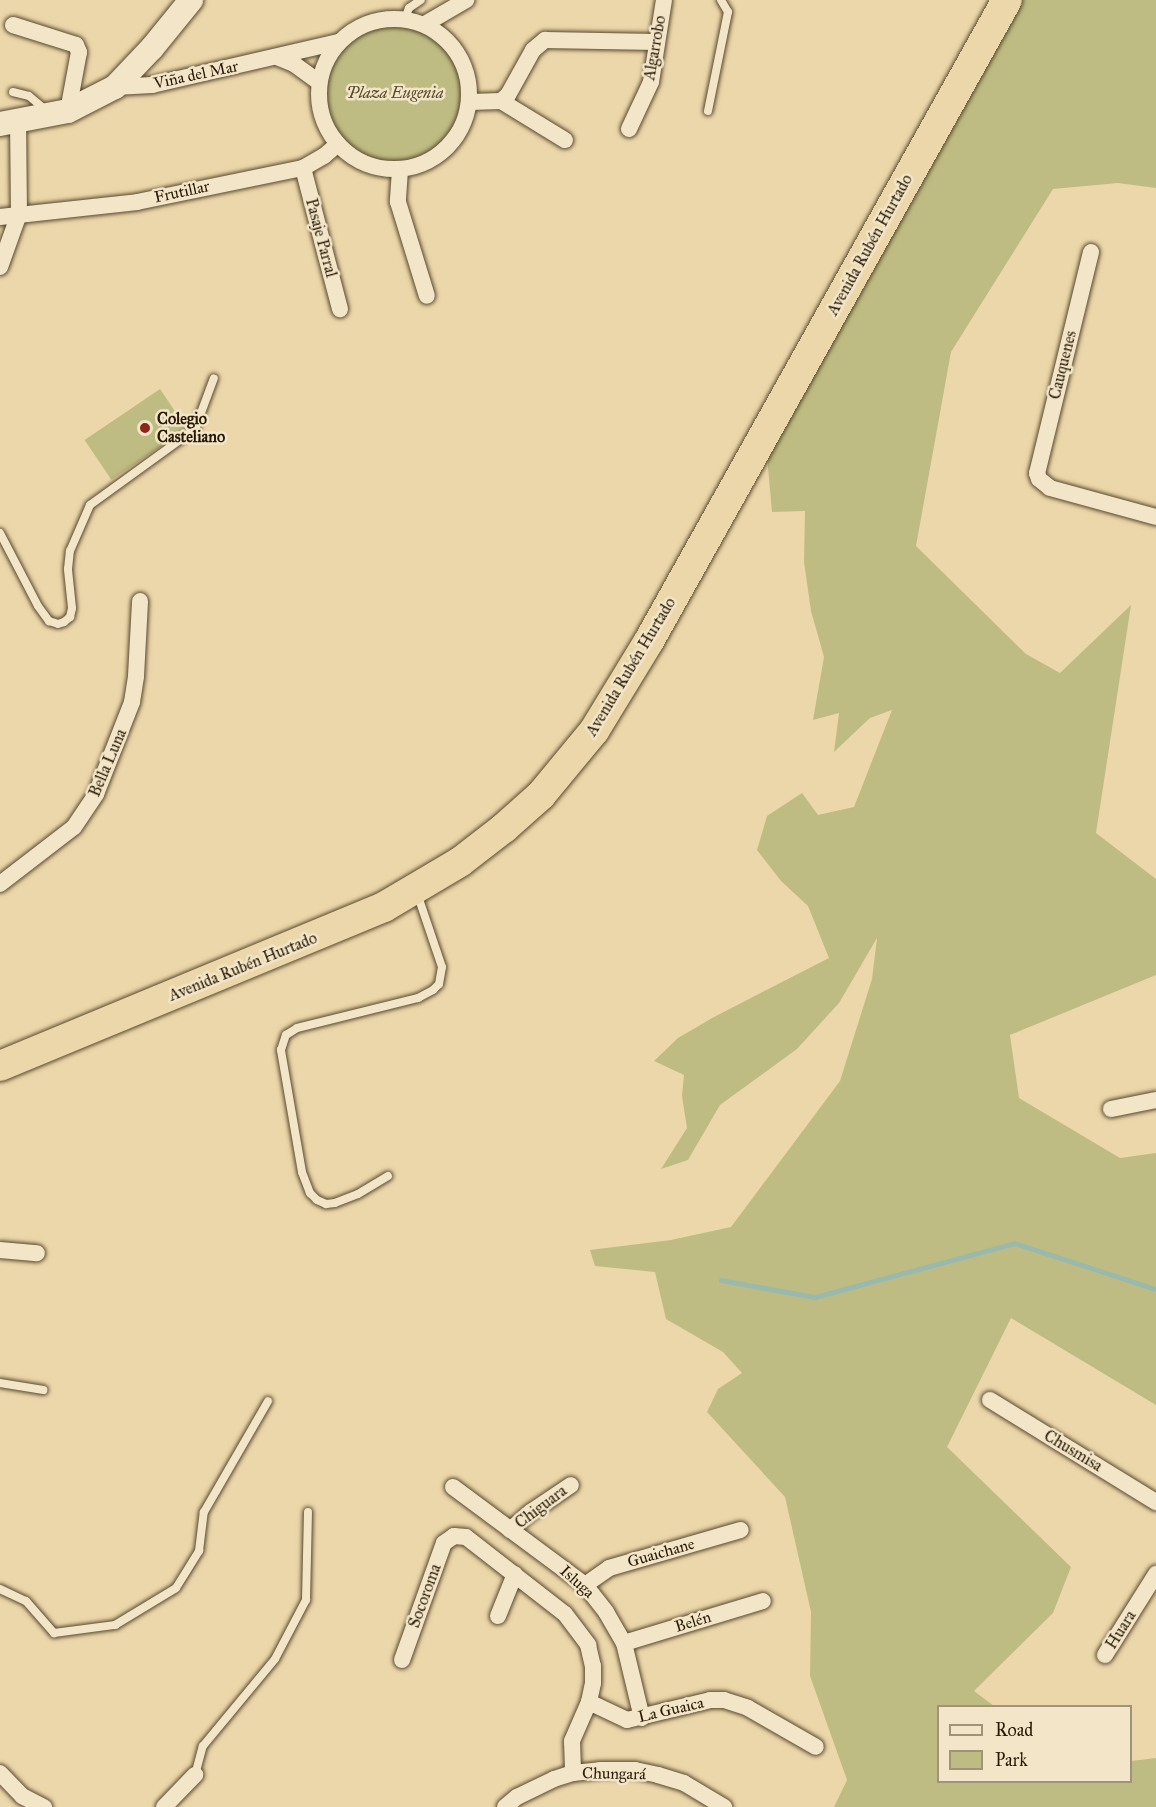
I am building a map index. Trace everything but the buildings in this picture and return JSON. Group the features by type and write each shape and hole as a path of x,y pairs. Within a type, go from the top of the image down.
{"highway":[{"name":"Avenida Rubén Hurtado","path":"0,1049 315,920 384,888 468,835 536,773 571,733 619,656 987,0"},
{"name":"Avenida Rubén Hurtado","path":"0,1066 326,933 416,890 460,862 516,818 564,770 594,731 649,641 1007,0"}],"street":[{"path":"425,24 465,0"},
{"name":"Algarrobo","path":"629,129 651,82 664,0"},
{"path":"0,267 19,214 9,123 60,113 115,87 152,48 181,4"},
{"path":"405,18 425,24 445,37 460,56 468,78 470,102 465,121 456,138 442,153 422,164 400,170 377,168 356,159 338,144 321,115 319,82 326,60 338,42 357,27 381,19 405,18"},
{"path":"13,25 76,45 79,52 60,113"},
{"path":"501,101 518,81 538,44 545,40 657,42"},
{"name":"Viña del Mar","path":"115,87 152,85 338,42"},
{"path":"277,57 294,64 319,82"},
{"path":"470,102 501,101 565,140"},
{"name":"Frutillar","path":"0,217 137,202 303,168 324,156 338,144"},
{"name":"Pasaje Parral","path":"303,168 340,309"},
{"path":"400,170 397,187 398,202 427,296"},
{"name":"Cauquenes","path":"1091,252 1037,466 1039,479 1050,488 1156,517"},
{"name":"Bella Luna","path":"0,885 67,833 96,794 132,702 136,676 140,601"},
{"path":"1111,1109 1156,1100"},
{"path":"0,1250 37,1253"},
{"name":"Chusmisa","path":"990,1400 1156,1502"},
{"name":"Chiguara","path":"510,1530 531,1512 571,1485"},
{"name":"Isluga","path":"453,1487 585,1584 606,1612 624,1643 642,1718"},
{"name":"Guaichane","path":"585,1584 609,1568 741,1530"},
{"name":"Isluga","path":"454,1536 466,1537 544,1596 580,1632 588,1645 593,1666 589,1702 572,1741 573,1773"},
{"name":"Socoroma","path":"402,1660 444,1543 454,1536"},
{"path":"498,1616 514,1574"},
{"name":"Huara","path":"1105,1655 1156,1574"},
{"name":"Belén","path":"624,1643 763,1601"},
{"name":"La Guaica","path":"589,1702 627,1719 642,1718 710,1700 724,1700 748,1708 816,1747"},
{"name":"Chungará","path":"505,1807 536,1787 573,1773 635,1770 684,1783 724,1807"},
{"path":"0,1773 22,1796 44,1807"},
{"path":"164,1807 195,1775"}],"lane":[{"path":"405,18 409,9 421,0"},
{"path":"708,111 728,12 721,0"},
{"path":"13,92 29,96 60,113"},
{"path":"0,533 38,606 49,621 57,624 64,622 70,617 72,608 69,551 90,505 195,429 214,378"},
{"path":"388,1176 358,1194 335,1203 317,1200 310,1193 302,1172 281,1050 286,1035 297,1028 418,998 439,984 442,967 416,890"},
{"path":"0,1383 43,1390"},
{"path":"0,1590 26,1601 54,1633 115,1625 176,1587 200,1551 204,1512 268,1401"},
{"path":"195,1775 203,1746 275,1659 306,1600 308,1512"}],"green space":[{"path":"1021,0 1156,0 1156,188 1118,183 1053,189 951,352 916,546 1026,654 1060,673 1131,605 1096,833 1156,879 1156,975 1010,1035 1019,1098 1120,1158 1156,1153 1156,1405 1011,1318 947,1447 1071,1567 1053,1613 974,1691 993,1705 937,1705 937,1783 1132,1783 1132,1761 1156,1758 1156,1807 834,1807 847,1780 810,1676 811,1612 785,1497 707,1412 718,1389 742,1373 723,1352 666,1319 655,1272 595,1266 590,1250 671,1240 731,1227 840,1081 872,979 877,938 839,1003 797,1049 720,1105 688,1160 661,1169 687,1128 682,1096 684,1075 654,1061 678,1038 829,958 808,906 781,881 757,850 767,816 802,793 818,815 854,807 892,710 870,718 834,752 839,713 813,720 824,657 811,611 804,562 805,511 772,512 767,456"},
{"name":"Plaza Eugenia","path":"394,23 421,29 433,35 443,44 452,54 458,66 464,93 458,120 452,132 443,142 433,151 421,157 394,163 367,157 355,151 345,142 336,132 330,120 324,93 330,66 336,54 345,44 355,35 367,29"},
{"path":"160,389 187,429 111,480 85,440"}],"waterway":[{"path":"721,1280 815,1297 1015,1243 1156,1289"}],"place":[{"name":"Colegio Casteliano","path":"145,428"}]}
